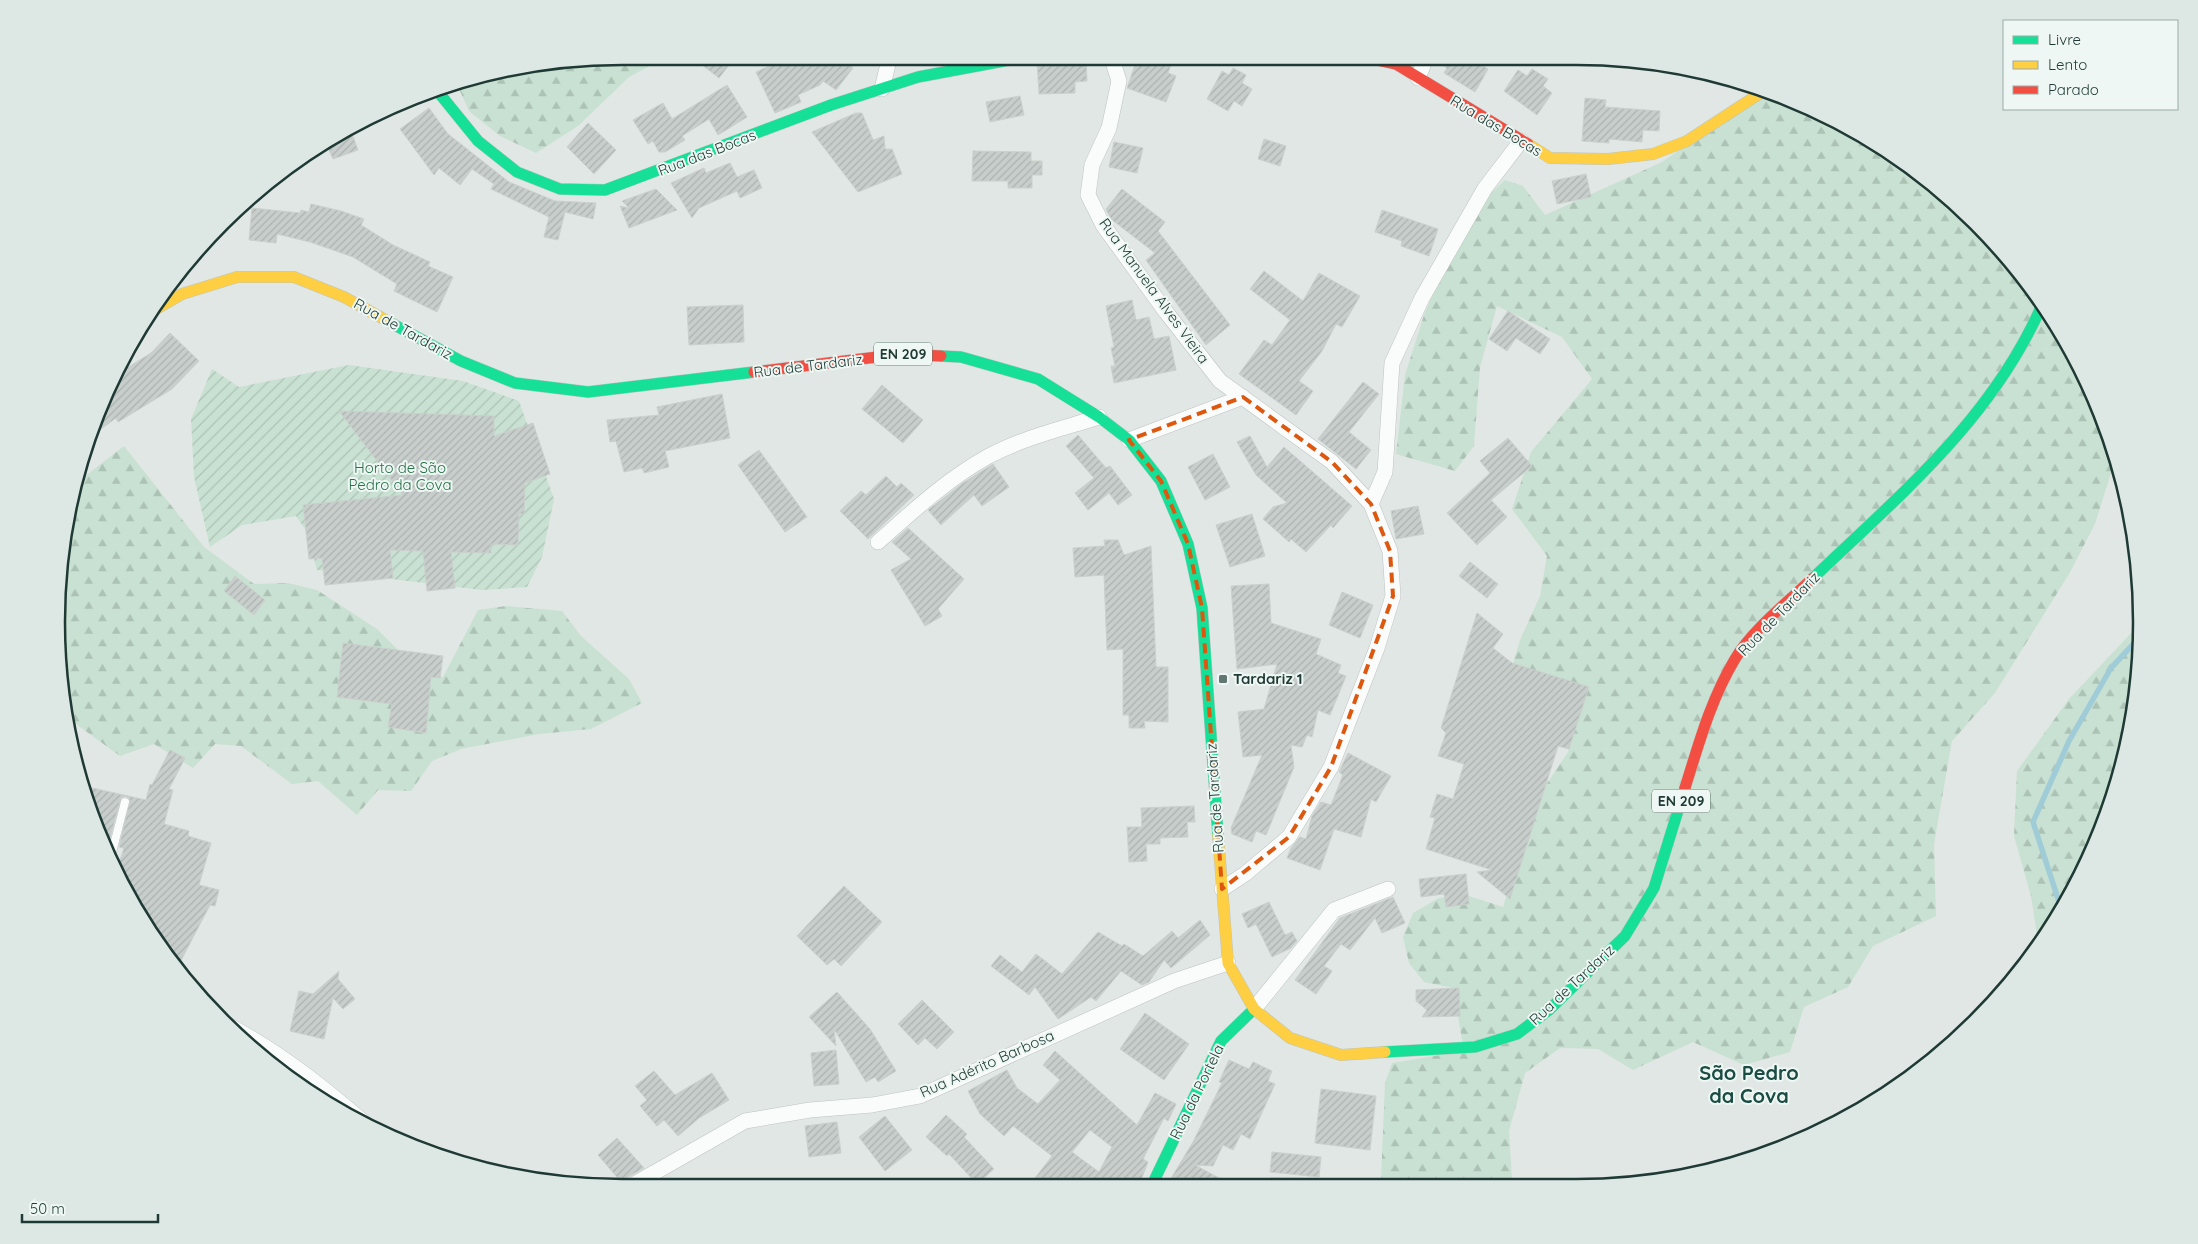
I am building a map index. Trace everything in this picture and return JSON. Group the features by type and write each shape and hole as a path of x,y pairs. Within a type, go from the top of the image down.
{"main road":[{"name":"Rua das Bocas","path":"442,95 478,141 517,172 560,188 605,190 684,162 831,105 918,78 984,65"},
{"name":"Rua das Bocas","path":"1398,65 1550,158 1608,159 1653,154 1687,141 1757,96"},
{"name":"Rua de Tardariz","path":"166,303 182,294 237,277 294,277 344,297 461,361 515,383 588,392 902,354 961,357 1038,379 1099,417 1129,440 1161,481 1188,544 1200,599 1228,963 1254,1009 1290,1038 1341,1055 1475,1048 1517,1034 1549,1010 1625,936 1654,888 1710,706 1736,657 1764,625 1943,454 1996,388 2031,330 2039,313"},
{"name":"Rua da Portela","path":"1155,1179 1220,1041 1254,1009"}],"street":[{"path":"882,89 888,65"},
{"name":"Rua Manuela Alves Vieira","path":"1114,65 1119,81 1109,128 1092,165 1088,195 1103,225 1166,312 1220,381 1332,462 1371,504"},
{"path":"1418,78 1423,65"},
{"path":"1222,889 1245,874 1289,837 1331,767 1377,648 1393,596 1390,551 1371,504 1385,472 1392,364 1422,298 1485,188 1521,141"},
{"path":"1129,440 1243,397"},
{"path":"878,542 944,484 988,457 1033,437 1099,417"},
{"path":"1254,1009 1334,910 1388,889"},
{"name":"Rua Adérito Barbosa","path":"643,1179 745,1121 810,1110 872,1105 920,1096 1174,981 1228,963"},
{"path":"251,1038 290,1062 338,1101"}],"lane":[{"path":"113,848 125,802"}],"highlighted area":[{"path":"1243,397 1332,462 1371,504 1390,551 1393,596 1331,767 1289,837 1222,889 1202,608 1188,544 1161,481 1129,440"}],"green space":[{"path":"652,65 629,77 578,126 536,153 500,136 469,111 460,90 478,84 549,70 586,66"},
{"path":"1757,96 1789,107 1822,122 1885,159 1915,180 1970,228 2018,283 2039,313 2076,376 2091,409 2112,471 2095,524 2069,574 1995,693 1952,741 1934,844 1936,916 1873,946 1848,987 1804,1007 1790,1052 1744,1065 1693,1042 1633,1070 1598,1049 1560,1048 1525,1073 1509,1131 1512,1179 1381,1179 1385,1083 1392,1063 1464,1051 1453,988 1424,982 1409,963 1403,937 1413,913 1439,898 1466,895 1503,907 1536,800 1568,752 1586,689 1512,667 1520,640 1540,596 1547,556 1512,509 1531,452 1592,379 1562,337 1497,306 1480,367 1474,446 1455,471 1396,454 1405,375 1425,312 1454,250 1484,200 1505,180 1523,186 1545,215 1662,162"},
{"name":"Horto de São Pedro da Cova","path":"349,365 463,381 519,401 554,499 542,557 527,587 482,590 317,570 307,532 296,516 242,525 210,547 194,477 191,419 212,369 239,387"},
{"path":"124,446 204,547 254,584 288,583 317,590 377,629 423,675 443,677 478,610 506,606 562,611 581,636 629,679 642,703 591,729 539,734 461,749 432,761 411,791 378,790 357,815 318,781 292,784 241,746 215,744 193,768 154,744 120,756 75,724 70,695 66,658 66,586 76,513 84,477"},
{"path":"2133,631 2132,658 2122,731 2103,801 2091,835 2076,868 2037,934 2031,896 2014,836 2017,771 2069,699"},
{"path":"1272,1177 1345,1179 1270,1179"}],"building":[{"path":"702,65 729,65 719,78"},
{"path":"771,65 849,65 853,68 836,90 823,81 820,85 798,95 801,102 775,113 756,72"},
{"path":"1037,65 1086,65 1087,81 1075,82 1075,93 1039,94"},
{"path":"1135,65 1171,65 1168,73 1176,76 1166,102 1127,88"},
{"path":"1442,65 1481,65 1488,69 1475,92 1444,73 1447,68"},
{"path":"1233,68 1246,75 1242,83 1252,89 1242,106 1234,101 1228,111 1207,99 1222,71 1229,75"},
{"path":"1532,69 1548,79 1543,86 1552,93 1537,115 1504,91 1518,70 1527,76"},
{"path":"727,85 747,117 718,135 709,119 682,136 685,140 665,152 659,152 653,141 648,144 633,120 663,103 672,119"},
{"path":"1020,96 1024,115 990,122 986,102"},
{"path":"1585,98 1606,100 1605,107 1660,111 1659,131 1643,130 1642,142 1609,139 1609,143 1582,141"},
{"path":"429,108 448,134 509,182 555,201 596,203 593,219 565,212 558,240 544,237 549,217 491,189 494,184 472,169 460,185 439,168 434,175 400,129"},
{"path":"856,113 862,113 873,140 884,136 885,149 892,149 902,174 858,192 812,132"},
{"path":"588,123 616,150 594,174 567,147"},
{"path":"352,135 358,150 333,159 329,149"},
{"path":"1264,139 1286,146 1280,166 1258,159"},
{"path":"1114,142 1143,148 1137,173 1109,167"},
{"path":"973,151 1031,152 1031,161 1042,161 1042,175 1032,175 1032,188 1008,188 1008,181 972,181"},
{"path":"730,163 737,177 754,170 762,188 740,198 737,191 699,208 692,218 671,183 704,168 706,173"},
{"path":"1586,174 1591,197 1557,204 1552,181"},
{"path":"656,189 677,210 629,228 620,206 629,208 622,201"},
{"path":"1122,189 1165,222 1158,231 1230,325 1206,345 1146,260 1155,253 1111,219 1106,209"},
{"path":"311,204 364,219 361,225 393,245 430,262 428,266 453,277 437,312 394,291 397,284 353,257 310,242 277,234 276,243 249,240 252,208 300,213 301,210 309,212"},
{"path":"1382,210 1438,229 1429,256 1401,246 1402,241 1375,232"},
{"path":"1264,271 1303,301 1319,273 1360,296 1342,327 1336,324 1322,351 1299,381 1313,391 1296,415 1239,374 1264,340 1272,345 1290,320 1250,289"},
{"path":"1132,300 1136,320 1149,317 1154,339 1169,336 1176,370 1114,383 1111,366 1115,366 1111,348 1114,347 1106,306"},
{"path":"743,305 744,342 689,345 687,307"},
{"path":"1508,311 1550,339 1540,354 1516,338 1507,351 1489,339"},
{"path":"170,333 199,361 172,389 118,422 116,418 100,430 107,409 127,367 151,353"},
{"path":"1363,382 1379,394 1349,432 1371,450 1356,469 1318,439"},
{"path":"882,385 923,420 903,443 862,409"},
{"path":"722,394 730,438 665,451 669,467 644,473 642,468 624,472 616,441 610,442 607,420 659,415 657,407"},
{"path":"339,411 494,416 494,436 533,423 550,474 525,483 524,514 519,514 518,545 491,544 491,553 451,552 455,588 427,591 423,551 390,550 393,578 325,585 322,558 309,559 303,505 403,495"},
{"path":"1078,435 1106,468 1110,466 1132,495 1118,505 1109,493 1088,510 1075,493 1094,478 1066,446"},
{"path":"1250,436 1267,467 1284,447 1352,506 1333,528 1331,525 1306,552 1291,539 1289,542 1263,519 1273,507 1287,503 1256,475 1237,442"},
{"path":"1508,438 1532,466 1491,500 1507,517 1477,545 1447,513 1490,473 1480,461"},
{"path":"759,450 807,517 785,532 738,465"},
{"path":"1213,454 1230,487 1205,500 1188,467"},
{"path":"993,464 1009,487 982,506 974,495 941,525 928,510 963,483"},
{"path":"886,476 897,487 901,483 914,495 868,539 840,511 861,491 866,495"},
{"path":"1418,506 1424,534 1396,539 1391,511"},
{"path":"1252,514 1265,556 1230,567 1216,525"},
{"path":"908,528 964,579 938,609 942,616 925,626 891,570 911,559 892,542"},
{"path":"1104,540 1118,540 1124,555 1151,546 1156,667 1168,667 1168,722 1144,721 1145,728 1129,728 1129,715 1123,715 1123,649 1107,650 1104,575 1075,577 1073,548 1105,546"},
{"path":"1470,562 1498,584 1487,598 1459,576"},
{"path":"235,576 265,600 254,615 224,591"},
{"path":"1269,584 1271,623 1321,639 1316,654 1341,665 1338,673 1346,676 1330,715 1318,710 1312,737 1307,735 1302,747 1291,745 1294,767 1266,835 1256,831 1252,842 1232,834 1231,828 1262,755 1243,757 1238,712 1264,709 1277,664 1237,669 1231,586"},
{"path":"1342,592 1373,605 1360,638 1329,625"},
{"path":"1477,613 1503,634 1493,648 1512,663 1589,687 1569,749 1558,746 1510,899 1477,872 1492,870 1426,849 1435,818 1430,817 1437,794 1453,799 1464,764 1438,756 1446,733 1441,728"},
{"path":"343,643 443,656 440,678 431,677 426,733 388,727 392,704 337,697"},
{"path":"170,750 185,758 169,789 173,790 164,824 189,831 188,836 211,843 199,885 219,890 215,906 210,905 180,961 159,931 119,862 124,848 119,847 130,800 126,796 121,798 109,840 91,788 146,800 150,784 152,785"},
{"path":"1348,753 1391,776 1376,802 1371,799 1361,837 1334,829 1320,870 1287,858 1291,848 1300,837 1306,839 1312,816 1321,802 1331,805 1343,775 1339,772"},
{"path":"1194,806 1195,822 1187,822 1188,837 1160,838 1160,844 1146,844 1147,861 1129,862 1127,827 1142,827 1141,808"},
{"path":"1466,874 1469,904 1446,907 1444,894 1421,897 1419,879"},
{"path":"844,886 882,922 841,966 834,959 827,965 797,936"},
{"path":"1393,897 1405,923 1382,933 1375,918 1350,950 1341,944 1324,966 1332,971 1316,994 1295,980 1340,918"},
{"path":"1269,902 1285,935 1292,932 1297,941 1291,948 1272,957 1256,924 1248,928 1242,914"},
{"path":"1200,920 1210,935 1171,968 1164,960 1149,982 1142,985 1121,971 1096,1001 1091,997 1058,1019 1035,987 1029,995 991,966 1000,955 1022,972 1036,954 1062,974 1098,932 1122,946 1124,944 1143,956 1172,931 1178,938"},
{"path":"339,971 338,979 355,999 343,1009 333,998 324,1039 290,1031 299,991 313,994"},
{"path":"1459,988 1460,1016 1422,1017 1427,1010 1416,1001 1416,990"},
{"path":"837,992 870,1029 896,1071 878,1082 875,1077 866,1082 834,1029 836,1046 809,1017"},
{"path":"922,1000 954,1032 937,1049 925,1038 918,1045 898,1024"},
{"path":"1145,1013 1189,1044 1164,1080 1120,1049"},
{"path":"836,1050 839,1084 814,1086 811,1053"},
{"path":"1055,1051 1137,1125 1155,1093 1176,1104 1168,1121 1164,1118 1143,1159 1148,1162 1141,1179 1036,1179 1035,1178 1052,1156 1013,1126 1004,1136 980,1114 968,1091 1007,1070 1017,1088 1038,1104 1060,1080 1043,1065","holes":["1090,1130 1112,1147 1099,1172 1072,1152"]},
{"path":"1229,1060 1249,1069 1253,1062 1272,1071 1268,1081 1275,1084 1250,1139 1241,1134 1233,1150 1223,1145 1213,1166 1195,1165 1221,1179 1171,1179 1193,1142 1222,1083 1219,1082"},
{"path":"654,1071 675,1095 712,1073 729,1100 699,1118 678,1136 664,1120 657,1126 640,1106 647,1100 635,1086"},
{"path":"1321,1089 1376,1096 1370,1150 1315,1143"},
{"path":"946,1115 967,1134 964,1137 994,1169 983,1179 972,1179 949,1154 947,1156 926,1137"},
{"path":"885,1116 912,1150 885,1171 859,1137"},
{"path":"837,1122 841,1153 809,1157 805,1126"},
{"path":"617,1138 644,1168 625,1179 618,1179 598,1155"},
{"path":"1272,1152 1321,1157 1319,1177 1270,1172"}],"waterway":[{"path":"2058,900 2033,822 2069,741 2111,668 2132,645"}],"traffic: fast":[{"path":"441,96 478,141 517,172 560,189 605,190 831,105 918,77 982,65"},
{"path":"1813,578 1911,485 1971,419 1998,384 2038,312"},
{"path":"391,323 461,361 515,383 588,392 754,372"},
{"path":"941,356 961,357 1038,379 1099,417 1129,440 1161,481 1188,544 1202,608 1218,835"},
{"path":"1385,1052 1475,1047 1517,1034 1549,1010 1625,936 1654,888 1685,788"},
{"path":"1155,1179 1221,1041 1254,1009"}],"traffic: slow":[{"path":"1528,144 1550,158 1608,159 1653,154 1687,141 1757,96"},
{"path":"166,303 182,294 237,277 294,277 344,297 391,323"},
{"path":"1218,835 1228,963 1254,1009 1290,1038 1341,1055 1385,1052"}],"traffic: jam":[{"path":"1398,65 1528,144"},
{"path":"754,372 902,354 941,356"},
{"path":"1685,788 1712,706 1735,659 1751,637 1771,616 1813,578"}],"place":[{"name":"Tardariz 1","path":"1223,679"}],"district":[{"name":"São Pedro da Cova","path":"1749,1084"}]}
